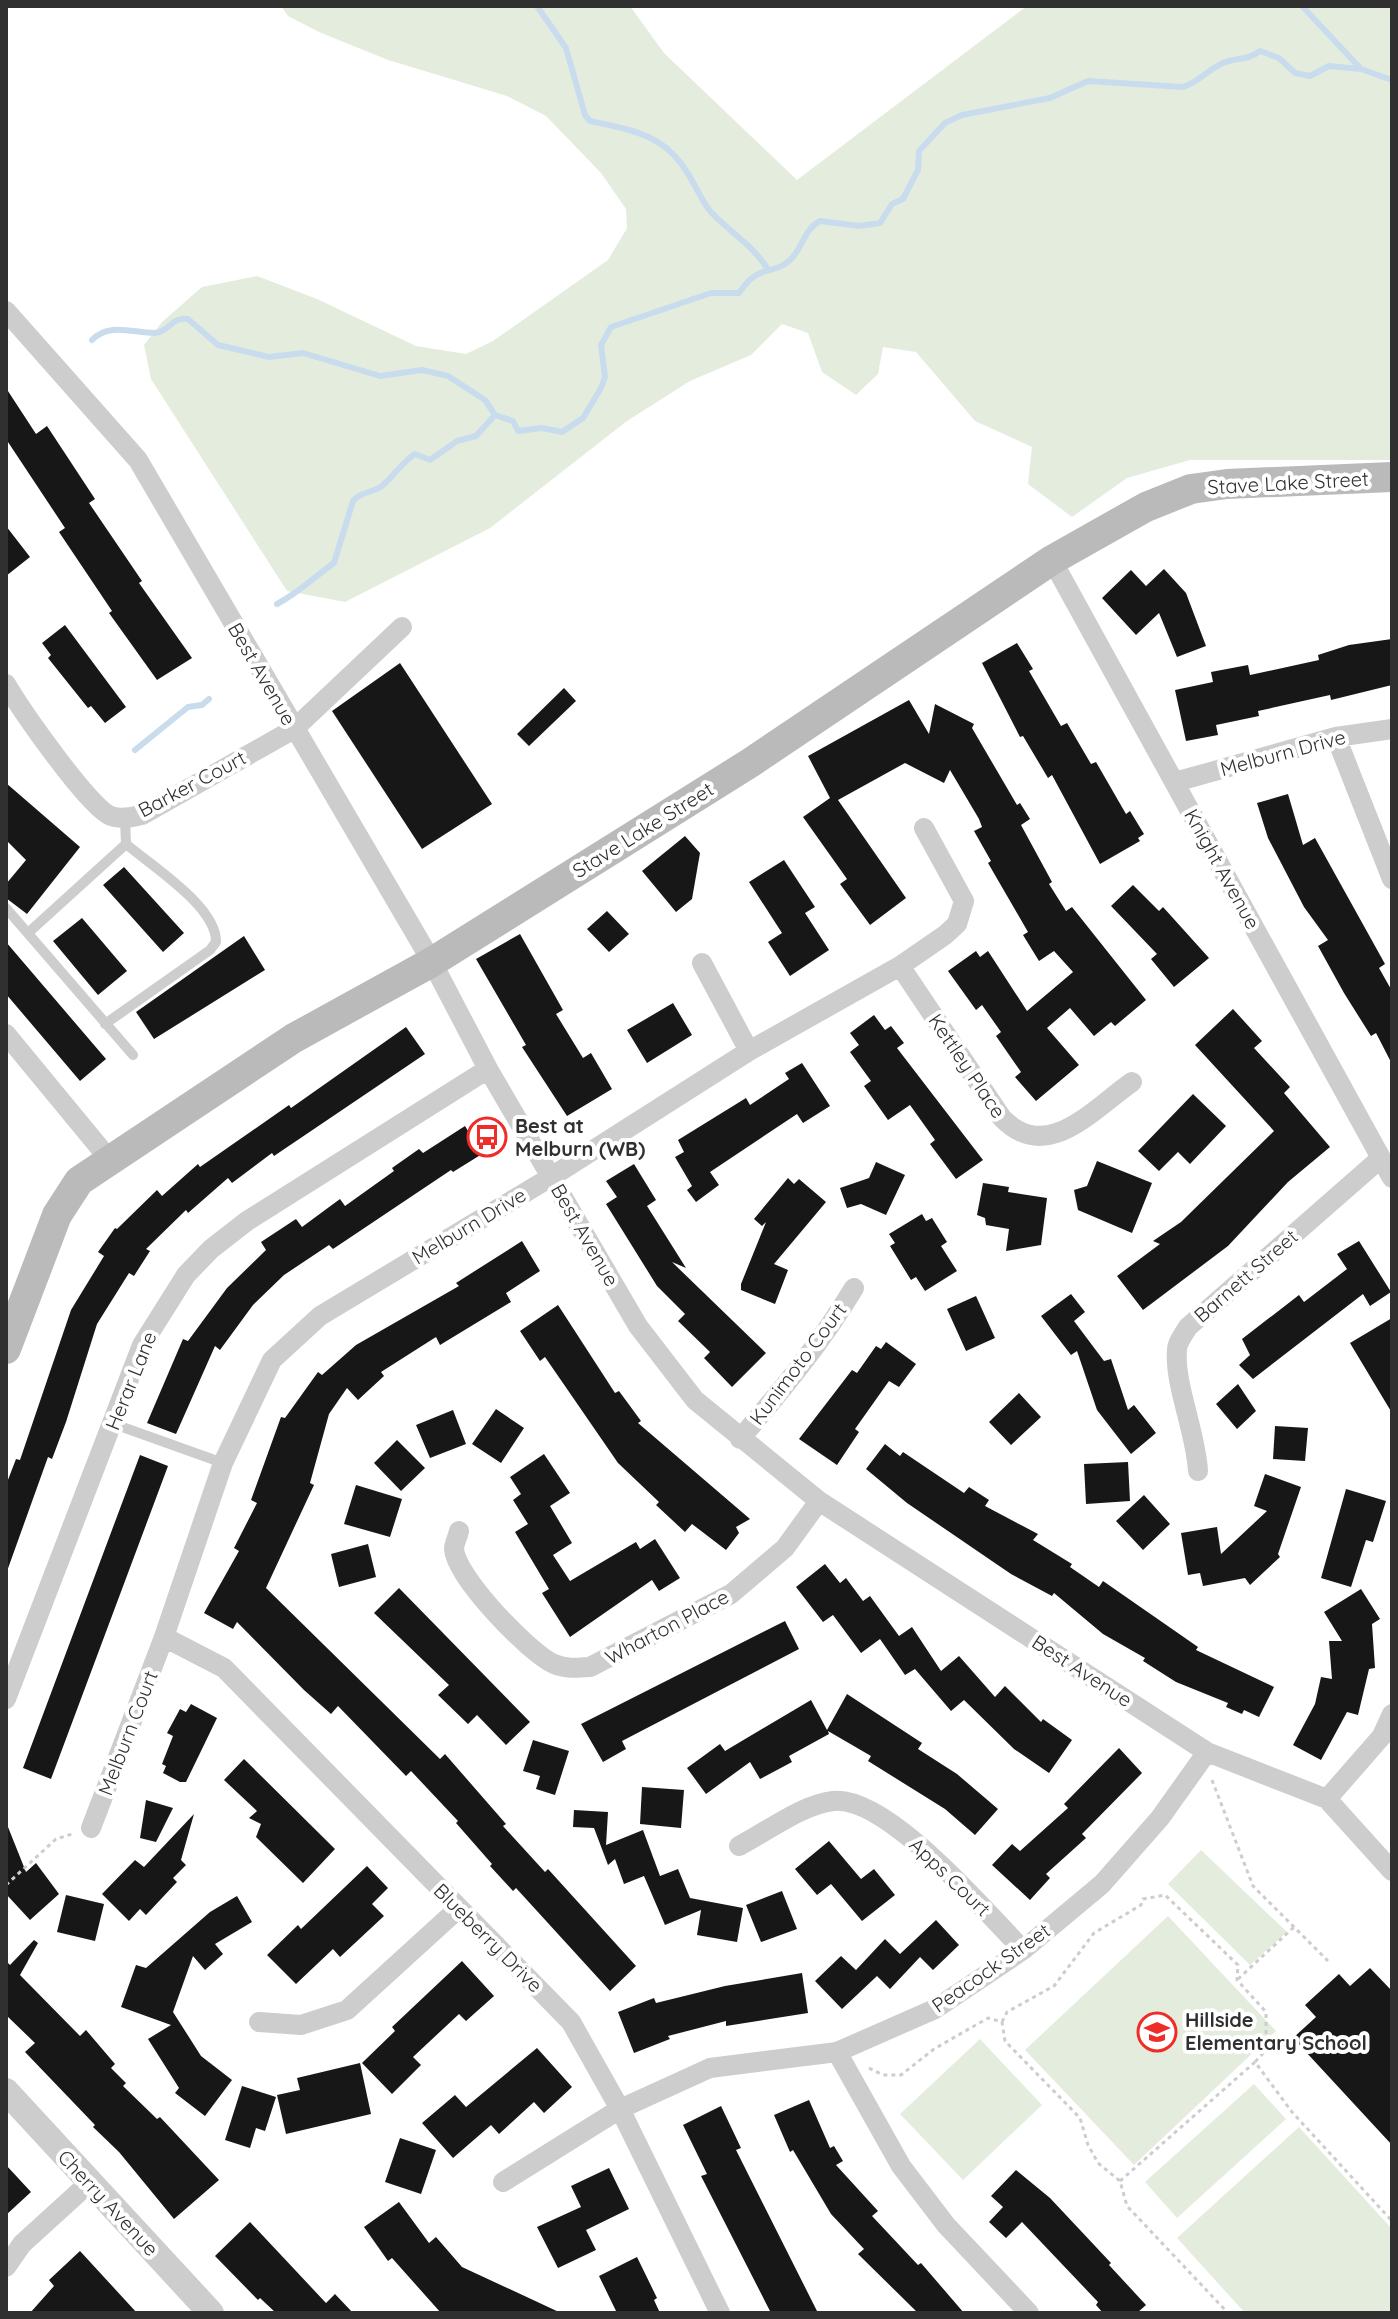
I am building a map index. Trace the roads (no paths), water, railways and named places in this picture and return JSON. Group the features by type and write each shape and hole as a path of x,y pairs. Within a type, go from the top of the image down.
{"main road":[{"name":"Stave Lake Street","path":"6,1349 57,1215 79,1181 294,1038 432,962 750,763 1052,560 1146,507 1191,489 1275,480 1392,477"}],"street":[{"name":"Best Avenue","path":"6,311 138,460 432,962 488,1069 638,1326 695,1400 819,1501 1207,1752 1327,1799 1392,1871"},
{"name":"Knight Avenue","path":"1052,560 1392,1178"},
{"name":"Barker Court","path":"6,684 23,714 101,810 125,818 142,815 294,729 402,627"},
{"name":"Melburn Drive","path":"1175,782 1336,737 1392,729"},
{"path":"1336,737 1392,879"},
{"name":"Melburn Drive","path":"164,1637 223,1463 272,1360 320,1316 551,1177 749,1051 900,966 957,924 964,901 924,828"},
{"path":"702,963 749,1051"},
{"name":"Kettley Place","path":"900,966 1002,1118 1016,1132 1048,1138 1066,1129 1132,1082"},
{"path":"6,1034 109,1159"},
{"name":"Herar Lane","path":"6,1699 149,1332 186,1275 211,1249 247,1221 488,1069"},
{"name":"Barnett Street","path":"1198,1471 1196,1440 1178,1370 1177,1346 1188,1327 1381,1158"},
{"name":"Kunimoto Court","path":"740,1439 800,1368 854,1288"},
{"name":"Wharton Place","path":"459,1531 454,1548 472,1586 533,1649 552,1663 570,1669 590,1667 731,1594 785,1548 819,1501"},
{"name":"Melburn Court","path":"91,1828 164,1637"},
{"name":"Blueberry Drive","path":"164,1637 224,1668 571,2022 620,2109 720,2313"},
{"path":"1327,1799 1382,1736 1392,1714"},
{"name":"Peacock Street","path":"503,2182 620,2109 710,2068 837,2052 935,2009 1023,1950 1102,1884 1160,1818 1207,1752"},
{"name":"Apps Court","path":"739,1846 815,1806 836,1800 856,1804 908,1835 1023,1950"},
{"path":"259,2022 301,2025 347,2010 459,1908"},
{"path":"837,2052 901,2166 946,2225 1029,2313"},
{"name":"Cherry Avenue","path":"6,2091 211,2313"},
{"path":"6,2267 22,2244 89,2183"}],"lane":[{"path":"105,1024 216,942 214,927 203,908 126,844 125,818"},
{"path":"28,933 126,844"},
{"path":"6,908 133,1055"},
{"path":"114,1424 223,1463"}],"waterway":[{"path":"537,6 566,48 585,115 590,121 646,136 669,150 710,211 754,251 767,268"},
{"path":"1302,6 1361,69 1392,80"},
{"path":"277,604 334,563 353,501 382,486 415,454 430,460 457,441 476,436 495,415 513,421 518,431 542,428 562,432 583,418 605,377 601,345 611,327 711,293 739,293 759,273 790,260 810,229 820,221 859,226 880,223 892,204 903,199 918,170 919,151 945,123 962,115 1050,98 1088,81 1183,87 1223,63 1260,51 1279,58 1295,73 1310,76 1329,66 1361,69"},
{"path":"92,340 106,331 114,330 160,332 178,320 188,319 218,345 269,357 303,353 380,376 422,370 448,376 485,400 495,415"},
{"path":"135,750 188,707 202,705 209,699"}],"place":[{"name":"Best at Melburn (WB)","path":"487,1137"},
{"name":"Hillside Elementary School","path":"1157,2032"}]}
